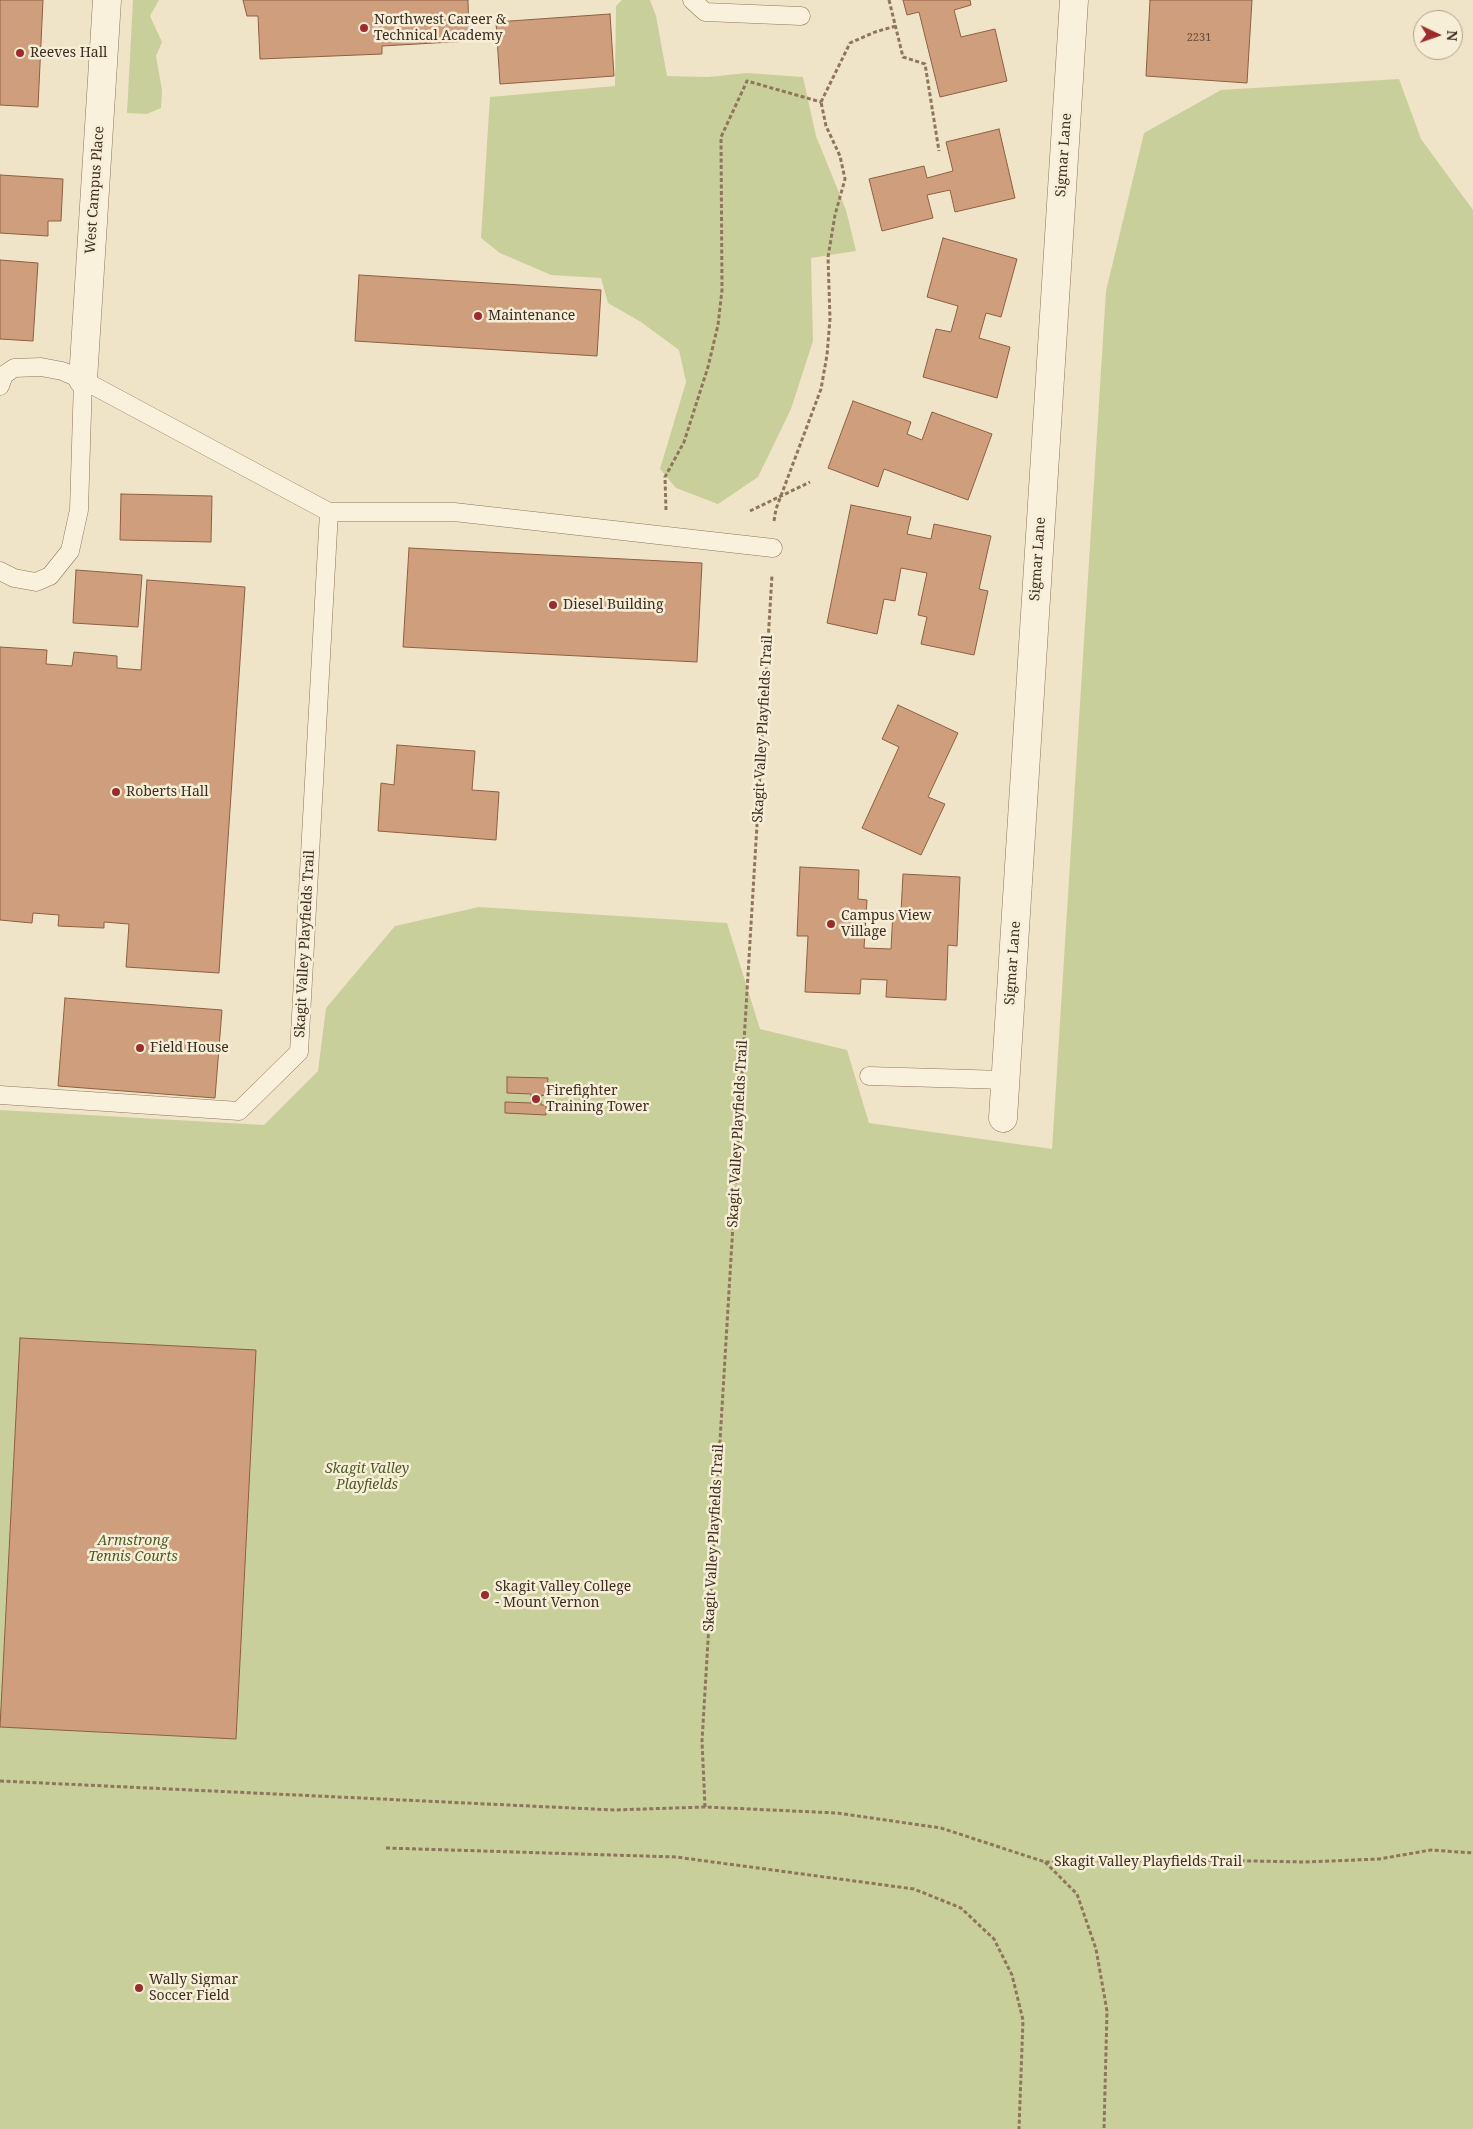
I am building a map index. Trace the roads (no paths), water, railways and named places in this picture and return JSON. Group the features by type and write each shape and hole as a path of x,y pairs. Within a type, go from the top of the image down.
{"street":[{"name":"West Campus Place","path":"83,380 107,0"},
{"name":"Sigmar Lane","path":"1003,1118 1074,0"}],"lane":[{"path":"692,0 704,12 801,16"},
{"path":"0,386 4,375 14,368 41,367 62,371 83,380 329,512 454,512 774,548"},
{"path":"0,571 14,578 36,582 50,576 70,551 79,510 83,380"},
{"name":"Skagit Valley Playfields Trail","path":"0,1095 239,1111 299,1052 329,512"},
{"path":"869,1076 1005,1080"}],"place":[{"name":"Northwest Career & Technical Academy","path":"364,28"},
{"name":"Reeves Hall","path":"20,53"},
{"name":"Maintenance","path":"478,316"},
{"name":"Diesel Building","path":"553,605"},
{"name":"Roberts Hall","path":"116,792"},
{"name":"Campus View Village","path":"831,924"},
{"name":"Field House","path":"140,1048"},
{"name":"Firefighter Training Tower","path":"536,1099"},
{"name":"Skagit Valley College - Mount Vernon","path":"485,1595"},
{"name":"Wally Sigmar Soccer Field","path":"139,1988"}],"park label":[{"name":"Skagit Valley Playfields","path":"367,1478"},
{"name":"Armstrong Tennis Courts","path":"133,1549"}]}
